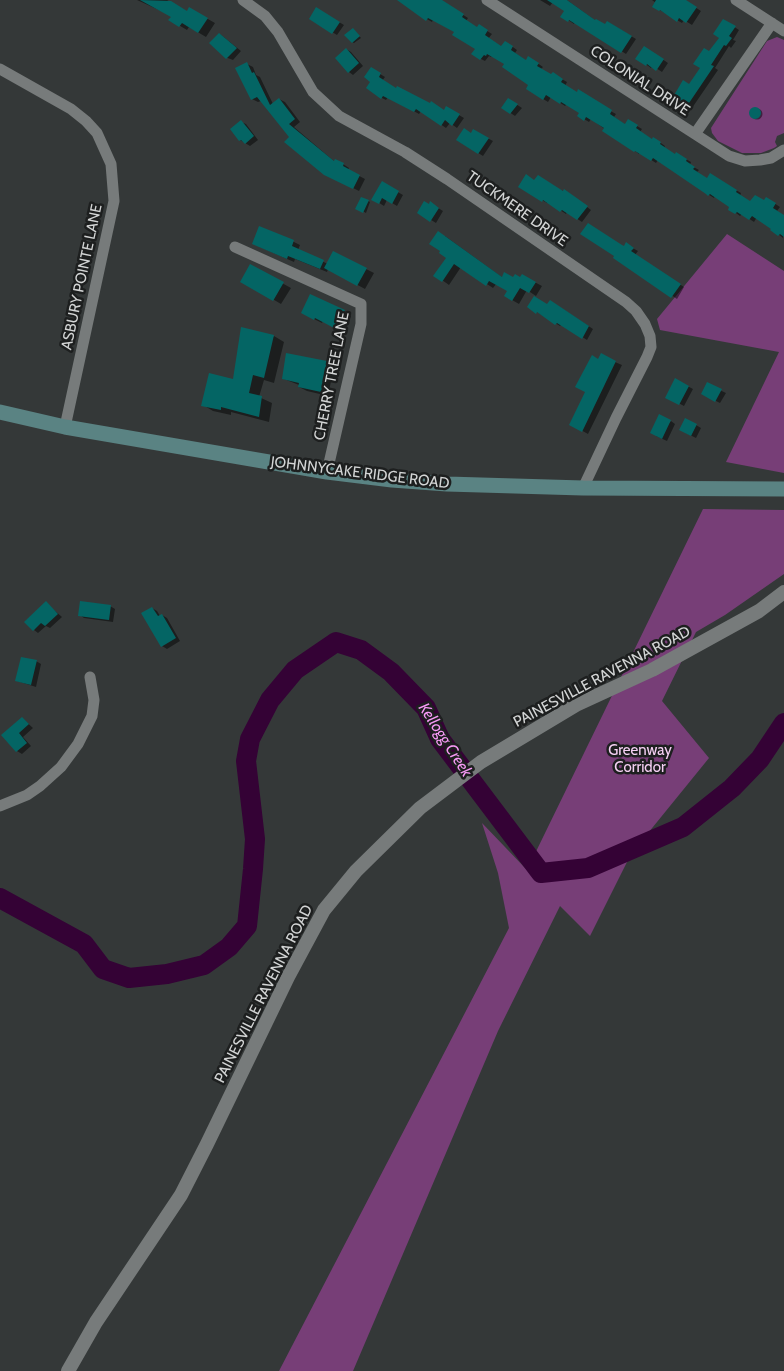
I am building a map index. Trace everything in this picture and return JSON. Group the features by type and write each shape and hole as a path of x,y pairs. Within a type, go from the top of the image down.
{"main road":[{"name":"JOHNNYCAKE RIDGE ROAD","path":"0,412 65,427 327,472 447,484 583,488 784,489"}],"street":[{"name":"TUCKMERE DRIVE","path":"243,0 265,16 278,32 313,92 339,116 405,152 447,179 626,302 636,310 646,324 651,347 648,357 616,418 583,488"},
{"name":"COLONIAL DRIVE","path":"487,0 729,156 745,160 771,158 784,150"},
{"path":"736,0 784,31"},
{"path":"696,134 772,23"},
{"name":"ASBURY POINTE LANE","path":"0,69 72,109 96,132 111,164 114,201 65,427"},
{"name":"CHERRY TREE LANE","path":"235,247 361,304 361,324 327,472"},
{"name":"PAINESVILLE RAVENNA ROAD","path":"68,1371 96,1322 185,1188 288,976 324,910 356,871 420,808 481,762 576,705 652,670 759,611 784,592"},
{"path":"0,806 28,795 46,782 61,767 78,744 92,716 94,700 90,677"}],"green space":[{"path":"777,37 784,40 784,133 777,136 775,142 777,146 774,148 761,153 742,153 718,141 711,128 767,41"},
{"path":"727,234 784,271 784,473 726,462 779,352 660,330 657,319"},
{"name":"Greenway Corridor","path":"703,509 784,510 784,574 725,615 696,632 662,701 709,758 631,854 590,936 560,906 498,1031 353,1371 279,1371 509,928 498,873 482,823 527,870"}],"building":[{"path":"140,0 171,1 187,11 189,7 208,18 198,33 182,23 179,27 168,20 171,17"},
{"path":"397,0 442,0 464,14 462,17 477,27 479,24 488,30 485,35 501,46 505,41 513,46 511,50 526,60 528,56 539,63 537,66 551,74 553,72 563,79 561,82 577,92 578,89 612,110 610,114 625,124 628,119 638,125 636,128 652,139 653,137 661,142 660,144 675,154 676,152 687,159 686,161 695,167 693,169 707,178 710,173 737,190 736,192 750,201 755,195 764,200 766,197 776,203 773,208 784,215 784,237 780,234 778,236 752,216 749,220 737,212 735,214 728,210 729,207 710,194 708,196 653,158 651,161 634,152 602,131 604,128 586,117 584,121 577,116 579,113 561,102 560,104 546,95 543,100 526,89 528,85 502,67 504,64 487,54 480,60 471,54 475,49 452,35 454,32 428,18 426,21"},
{"path":"547,0 567,0 595,20 605,24 607,21 632,36 621,53 569,20 568,22 560,17 564,11"},
{"path":"656,0 686,0 697,7 686,23 679,18 677,22 660,10 652,7"},
{"path":"316,7 340,22 332,34 309,19"},
{"path":"723,19 736,26 729,36 732,38 726,46 724,45 711,65 714,66 687,106 673,97 683,80 689,84 700,68 693,64 704,48 709,51 719,38 713,34"},
{"path":"353,28 360,36 352,43 344,35"},
{"path":"219,33 237,48 226,59 209,43"},
{"path":"644,46 664,59 656,71 647,64 646,66 635,59"},
{"path":"346,48 359,63 348,73 335,58"},
{"path":"247,62 270,105 279,98 295,119 289,124 334,161 335,159 344,163 343,166 360,175 353,189 324,175 284,142 289,137 257,97 251,100 235,68"},
{"path":"371,67 381,73 379,77 396,88 397,86 430,103 431,101 444,110 446,106 460,114 452,126 445,120 441,126 416,109 414,112 383,96 381,99 366,88 370,82 364,77"},
{"path":"508,98 518,104 510,114 501,108"},
{"path":"755,107 761,113 755,119 749,113"},
{"path":"241,120 254,136 245,144 241,140 239,141 230,129"},
{"path":"464,128 471,133 473,129 489,138 478,154 456,140"},
{"path":"526,174 534,180 538,175 563,191 564,189 588,206 577,220 562,210 560,212 543,200 542,202 518,187"},
{"path":"382,181 399,191 392,204 382,198 379,204 371,200"},
{"path":"361,197 369,200 363,213 355,209"},
{"path":"424,201 429,204 430,201 439,208 430,222 417,213"},
{"path":"588,223 624,246 626,242 634,248 631,251 681,284 671,298 613,258 614,256 580,234"},
{"path":"259,226 294,240 292,246 324,260 320,269 288,256 287,259 252,244"},
{"path":"438,231 502,277 504,272 513,277 515,274 520,277 522,274 536,282 529,293 520,288 512,301 504,296 507,291 489,281 486,286 454,264 442,282 433,276 446,258 439,253 440,251 429,244"},
{"path":"333,251 367,268 357,286 324,268"},
{"path":"250,264 284,282 273,301 240,282"},
{"path":"310,294 345,310 336,329 301,313"},
{"path":"534,296 547,304 550,300 589,326 582,339 557,323 555,325 537,312 536,314 527,307"},
{"path":"241,327 274,335 264,378 253,375 249,393 262,396 259,417 221,407 221,410 201,406 209,373 233,379"},
{"path":"286,353 327,361 321,392 298,387 299,383 282,379"},
{"path":"601,353 616,361 582,432 569,425 585,392 575,387 592,355 598,359"},
{"path":"675,378 689,386 679,405 665,398"},
{"path":"707,382 722,389 715,402 701,394"},
{"path":"659,414 671,420 662,439 650,433"},
{"path":"685,418 697,424 691,436 679,430"},
{"path":"46,601 58,614 45,626 41,623 33,631 24,622"},
{"path":"80,601 111,605 109,620 78,616"},
{"path":"152,607 158,616 162,614 176,638 161,647 141,613"},
{"path":"21,657 37,660 31,685 15,681"},
{"path":"22,717 29,724 19,733 27,743 16,752 1,735"}],"waterway":[{"name":"Kellogg Creek","path":"0,898 84,944 103,969 129,978 167,974 204,965 229,947 247,926 253,869 255,839 246,761 250,739 270,700 295,670 336,642 361,650 391,672 426,708 440,739 541,873 588,868 683,827 732,788 760,759 784,723"}]}
